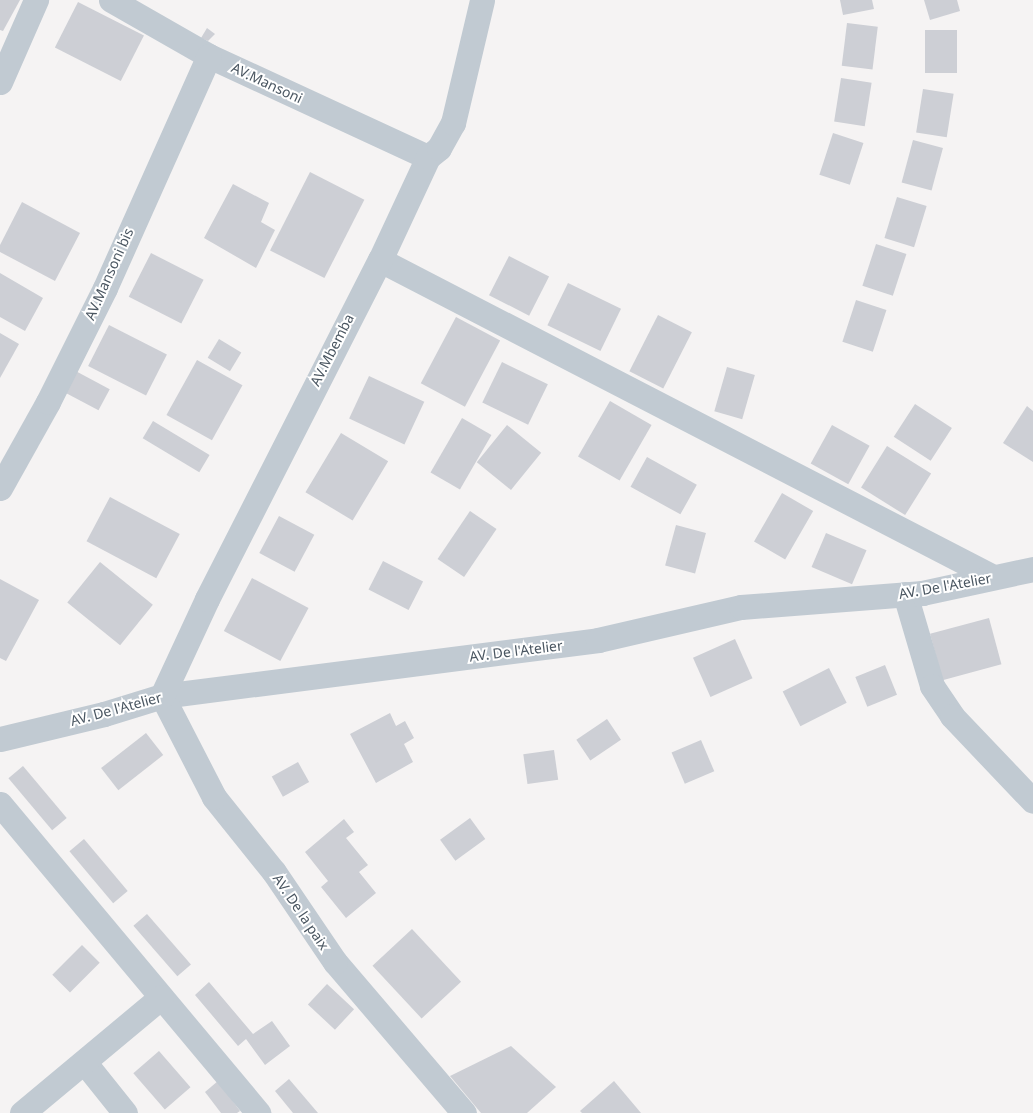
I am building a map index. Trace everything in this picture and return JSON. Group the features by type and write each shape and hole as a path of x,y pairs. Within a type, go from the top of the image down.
{"street":[{"path":"0,82 36,0"},
{"name":"AV.Mansoni","path":"111,0 209,56 428,157"},
{"name":"AV.Mbemba","path":"162,696 216,582 380,260 428,157 439,148 453,123 482,0"},
{"name":"AV.Mansoni bis","path":"0,488 48,402 100,296 209,56"},
{"path":"380,260 993,577"},
{"name":"AV. De l'Atelier","path":"0,739 104,714 162,696 598,640 741,607 905,594 1033,569"},
{"path":"905,594 932,686 952,716 1033,802"},
{"name":"AV. De la paix","path":"162,696 214,797 274,872 335,962 464,1113"},
{"path":"0,804 258,1113"},
{"path":"22,1113 85,1063 161,997"},
{"path":"85,1063 125,1113"}],"building":[{"path":"0,0 20,0 3,31 0,30"},
{"path":"840,0 872,0 874,9 843,15"},
{"path":"924,0 957,0 960,11 930,20"},
{"path":"78,2 144,36 121,81 55,47"},
{"path":"847,23 878,27 873,69 842,66"},
{"path":"207,28 215,34 208,41 201,38"},
{"path":"925,30 957,30 957,73 925,73"},
{"path":"841,78 872,83 865,126 834,121"},
{"path":"923,89 954,94 947,137 916,132"},
{"path":"833,133 863,143 850,185 819,175"},
{"path":"913,140 943,148 932,191 902,183"},
{"path":"310,172 364,200 324,278 270,250"},
{"path":"233,184 269,203 261,222 275,230 256,268 204,238"},
{"path":"897,197 927,206 914,247 884,238"},
{"path":"22,202 80,233 55,281 0,252 0,245"},
{"path":"876,244 906,254 893,296 862,286"},
{"path":"151,253 204,280 181,323 129,297"},
{"path":"509,256 549,276 529,316 489,295"},
{"path":"0,273 43,298 25,331 0,317"},
{"path":"568,283 621,309 600,351 547,325"},
{"path":"856,300 886,310 873,352 842,342"},
{"path":"658,315 692,332 663,388 629,371"},
{"path":"456,317 500,340 465,407 421,383"},
{"path":"109,325 167,355 146,395 88,366"},
{"path":"0,333 19,344 0,378"},
{"path":"219,339 241,352 230,371 208,358"},
{"path":"197,360 242,385 212,440 166,415"},
{"path":"502,362 548,384 528,425 482,402"},
{"path":"727,367 755,375 742,419 714,411"},
{"path":"70,368 110,389 98,410 59,389"},
{"path":"369,376 424,402 404,444 349,419"},
{"path":"610,401 652,425 620,480 578,456"},
{"path":"915,404 952,428 931,461 894,437"},
{"path":"1027,406 1033,411 1033,462 1003,443"},
{"path":"462,418 491,435 460,490 430,473"},
{"path":"153,421 210,455 199,472 143,438"},
{"path":"507,425 541,453 511,490 477,462"},
{"path":"832,425 870,446 848,484 811,463"},
{"path":"341,433 388,461 353,520 305,492"},
{"path":"887,446 931,474 905,515 861,488"},
{"path":"647,457 697,485 680,514 631,487"},
{"path":"782,493 813,511 785,559 754,541"},
{"path":"110,497 180,534 156,578 87,541"},
{"path":"470,511 497,529 464,577 438,559"},
{"path":"279,516 314,535 295,572 259,553"},
{"path":"676,525 706,533 695,574 665,566"},
{"path":"826,533 867,550 852,584 812,567"},
{"path":"383,561 423,581 409,610 368,590"},
{"path":"100,562 153,605 120,645 67,602"},
{"path":"252,578 309,608 280,661 224,631"},
{"path":"0,579 39,600 6,661 0,658"},
{"path":"989,618 1001,664 943,680 930,634"},
{"path":"735,639 752,678 710,697 693,658"},
{"path":"885,665 897,695 867,707 855,677"},
{"path":"829,668 847,703 800,726 783,692"},
{"path":"390,713 396,726 405,721 414,738 404,744 413,762 376,783 350,734"},
{"path":"607,719 621,740 590,760 576,740"},
{"path":"146,733 163,755 118,790 101,768"},
{"path":"701,740 714,771 685,784 672,753"},
{"path":"554,750 558,780 527,784 523,754"},
{"path":"298,762 309,782 283,797 272,777"},
{"path":"23,766 67,818 52,830 8,778"},
{"path":"470,818 485,839 455,861 440,840"},
{"path":"344,819 354,832 346,838 368,865 359,872 376,893 346,918 321,887 328,881 305,852"},
{"path":"84,839 128,891 113,903 69,851"},
{"path":"147,914 191,965 177,976 133,926"},
{"path":"412,929 461,982 422,1018 373,966"},
{"path":"82,945 100,963 70,992 52,975"},
{"path":"209,982 253,1034 272,1021 290,1046 265,1065 246,1039 238,1046 195,995"},
{"path":"327,984 354,1009 335,1030 308,1004"},
{"path":"511,1046 556,1087 527,1113 481,1113 450,1076"},
{"path":"159,1051 190,1087 165,1110 133,1073"},
{"path":"289,1079 318,1113 293,1113 275,1091"},
{"path":"218,1081 240,1111 237,1113 221,1113 205,1092"},
{"path":"614,1081 641,1113 582,1113 580,1111"}]}
